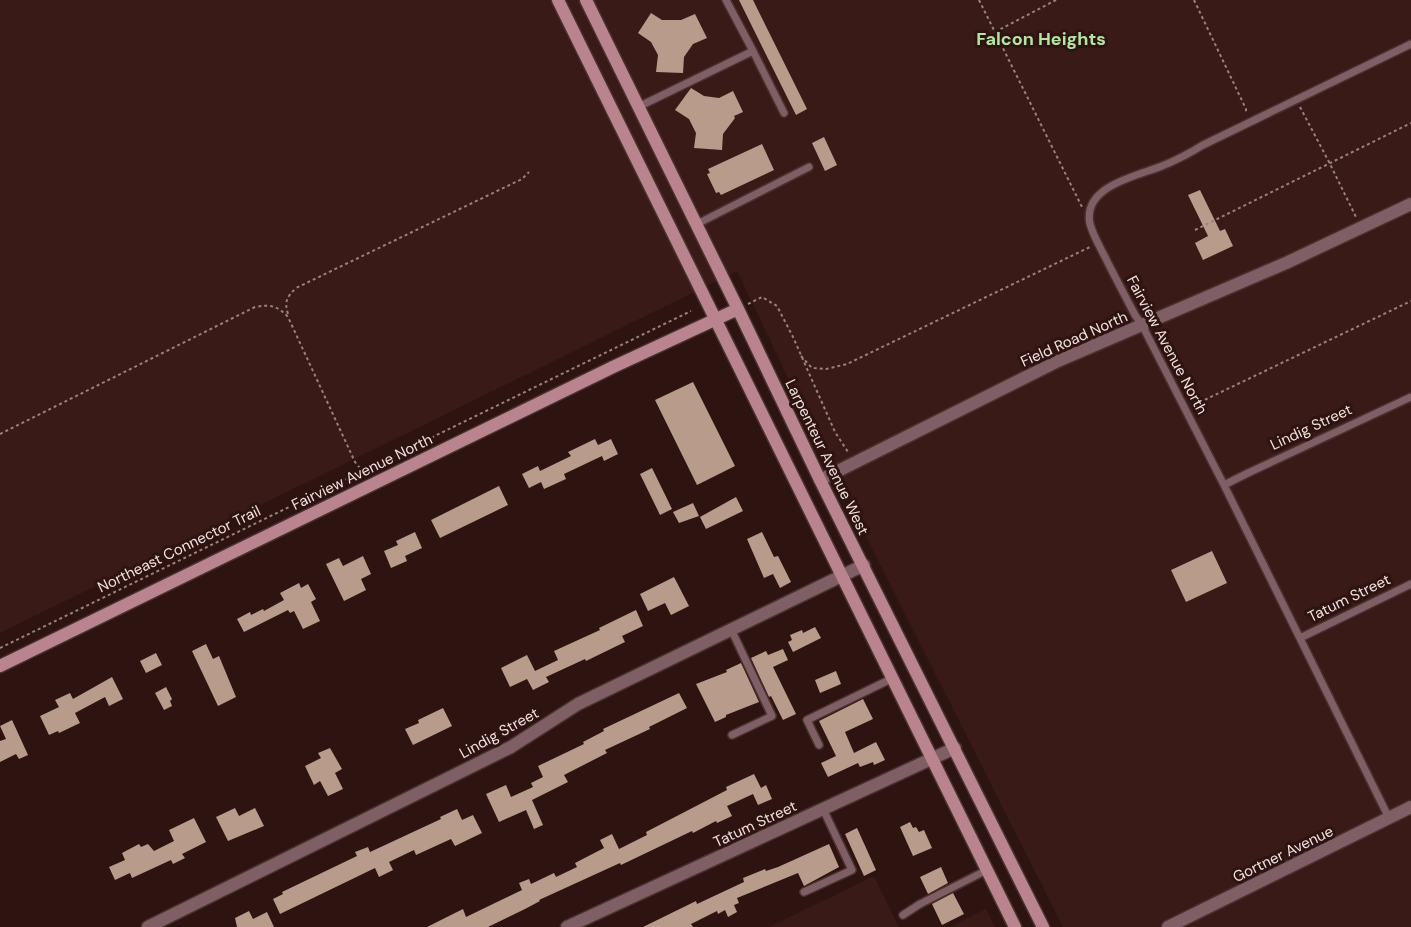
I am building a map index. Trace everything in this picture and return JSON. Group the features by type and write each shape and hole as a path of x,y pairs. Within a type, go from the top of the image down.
{"main road":[{"path":"558,0 1015,927"},
{"name":"Larpenteur Avenue West","path":"586,0 820,480 1043,927"},
{"name":"Fairview Avenue North","path":"0,666 613,367 738,309"}],"street":[{"name":"Field Road North","path":"820,480 1058,361 1286,263 1411,204"},
{"name":"Lindig Street","path":"148,927 511,747 578,704 864,565"},
{"name":"Tatum Street","path":"567,927 954,748"},
{"name":"Gortner Avenue","path":"1168,927 1411,807"}],"lane":[{"path":"726,0 784,112"},
{"path":"1090,223 1090,212 1094,200 1118,182 1181,158 1245,124 1411,44"},
{"path":"639,107 753,51"},
{"path":"697,224 808,167"},
{"name":"Fairview Avenue North","path":"1090,223 1098,243 1224,485 1389,818"},
{"name":"Lindig Street","path":"1224,485 1411,397"},
{"name":"Tatum Street","path":"1300,638 1411,584"},
{"path":"730,629 772,716 732,735"},
{"path":"819,746 807,720 892,678"},
{"path":"804,892 852,870 823,809"},
{"path":"903,915 987,870"}],"path":[{"path":"979,0 1090,223"},
{"path":"995,32 1056,0"},
{"path":"1194,0 1246,109 1245,124"},
{"path":"1296,100 1361,228"},
{"path":"1195,230 1411,123"},
{"path":"372,484 355,462 288,317 285,304 287,296 296,288 522,179 529,172"},
{"path":"801,356 812,368 826,369 847,364 1098,243"},
{"path":"738,309 762,297 777,306 794,337 835,432 854,462"},
{"path":"1184,410 1411,301"},
{"path":"0,434 255,308 268,305 280,308 288,317"},
{"name":"Northeast Connector Trail","path":"0,648 691,311"}],"shaded area":[{"path":"0,0 1411,0 1411,927 1063,927 821,447 737,271 0,633"},
{"path":"874,876 899,927 769,927"},
{"path":"986,909 995,927 949,927"}],"building":[{"path":"739,0 753,0 807,109 796,115"},
{"path":"651,13 662,20 681,20 695,14 707,38 693,44 684,57 683,73 656,72 658,55 651,42 638,33"},
{"path":"691,88 704,96 719,98 733,91 743,112 734,116 735,118 723,134 722,150 694,148 696,133 689,119 675,110"},
{"path":"824,137 837,165 825,171 812,143"},
{"path":"762,144 774,170 721,195 719,192 716,193 707,174 710,173 708,169"},
{"path":"1200,190 1220,231 1225,229 1233,246 1203,260 1195,243 1208,236 1188,195"},
{"path":"693,382 735,466 697,485 655,400"},
{"path":"595,439 598,445 611,439 618,454 604,461 602,456 564,474 566,479 544,489 541,482 529,488 522,474 538,466 540,471 571,456 568,452"},
{"path":"652,468 672,509 660,515 640,474"},
{"path":"499,486 508,505 440,538 431,520"},
{"path":"736,497 743,511 706,529 700,517"},
{"path":"693,503 699,516 679,523 673,512"},
{"path":"415,532 422,548 405,556 407,561 391,568 384,551 398,545 396,541"},
{"path":"762,532 774,557 778,556 791,582 780,588 773,574 764,578 747,539"},
{"path":"1212,551 1227,583 1186,602 1171,570"},
{"path":"363,556 371,574 361,579 366,590 344,601 326,564 339,558 343,566"},
{"path":"674,577 689,606 671,615 665,603 648,611 640,594"},
{"path":"299,583 301,588 308,584 316,599 311,602 320,621 303,629 294,611 290,613 288,610 244,632 237,619 250,612 251,615 263,609 264,611 284,600 280,593"},
{"path":"636,610 643,626 622,636 625,642 546,677 549,682 533,690 527,679 510,687 501,668 527,655 535,671 558,660 554,651"},
{"path":"815,627 821,638 793,652 788,642 792,640 790,635 802,630 803,633"},
{"path":"206,644 213,659 219,656 236,697 218,706 192,651"},
{"path":"783,649 788,660 773,667 796,714 783,720 771,696 769,697 751,658 766,651 768,655"},
{"path":"156,653 162,665 146,673 140,661"},
{"path":"741,663 759,702 726,715 715,722 696,684 727,672 726,670"},
{"path":"836,671 841,684 820,693 815,680"},
{"path":"112,677 123,699 109,706 105,697 75,713 80,723 49,735 40,716 59,707 55,700 70,693 73,699"},
{"path":"166,687 172,699 170,701 172,706 164,710 155,693"},
{"path":"679,693 687,708 649,727 650,729 605,750 607,753 564,775 568,782 532,800 543,825 534,829 526,810 499,822 486,794 506,785 511,797 533,787 531,783 543,777 538,766 584,744 583,742 604,731 603,729"},
{"path":"863,699 873,719 845,732 854,753 876,742 885,760 874,765 873,762 860,767 858,763 828,777 821,763 836,756 819,721"},
{"path":"443,708 452,726 413,745 405,729"},
{"path":"12,720 28,755 19,759 16,754 0,762 0,741 6,739 0,726"},
{"path":"330,748 342,769 335,773 343,789 328,796 320,781 314,785 305,766 321,758 318,753"},
{"path":"754,774 761,788 766,785 772,799 758,805 753,794 727,806 732,816 717,823 716,821 693,833 692,831 621,865 620,863 539,900 488,927 427,927 463,909 466,917 522,890 519,883 529,879 531,884 554,873 556,877 577,867 575,863 604,848 600,840 612,834 619,849 647,835 646,832 727,790 726,787"},
{"path":"235,808 239,816 255,808 264,826 228,841 216,817"},
{"path":"457,809 462,820 473,815 482,833 455,846 451,839 416,855 414,850 389,862 393,870 379,877 375,868 280,914 273,899 283,894 282,892 357,856 355,852 368,847 370,852 441,819 440,817"},
{"path":"194,818 206,842 182,854 185,858 173,864 171,860 132,878 130,873 115,880 109,867 125,860 122,853 139,844 141,847 148,844 154,851 174,841 169,830"},
{"path":"910,822 919,832 924,830 932,848 913,856 900,827"},
{"path":"857,828 876,870 864,876 845,834"},
{"path":"829,844 839,867 804,886 798,873 737,898 739,903 734,905 737,912 728,917 725,910 718,914 717,911 691,924 693,927 643,927 696,901 697,904 744,882 743,878 765,869 766,871 778,867"},
{"path":"941,867 948,883 928,894 920,877"},
{"path":"953,893 964,914 942,925 932,904"},
{"path":"249,911 253,919 267,912 274,927 237,927 235,918"}],"district":[{"name":"Falcon Heights","path":"1041,39"}]}
